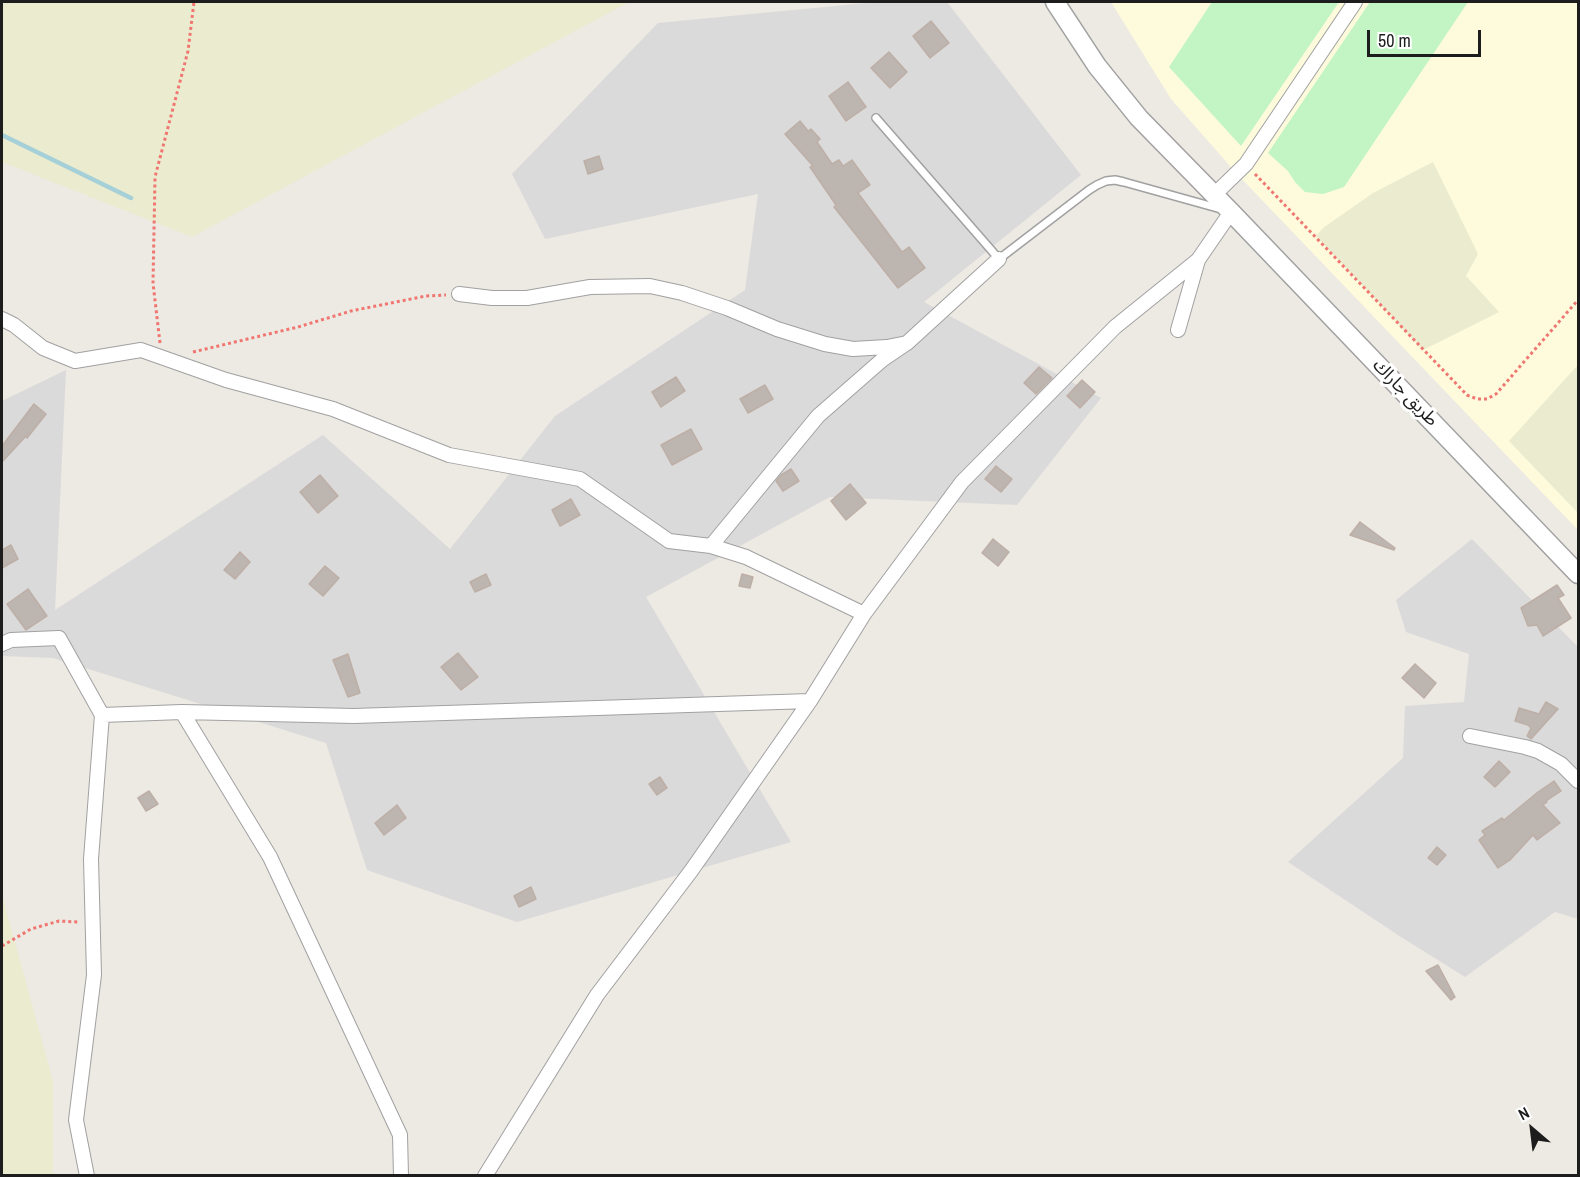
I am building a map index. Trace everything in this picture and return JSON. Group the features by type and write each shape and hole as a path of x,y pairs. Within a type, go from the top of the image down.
{"street":[{"name":"طريق جاراك","path":"1055,2 1097,66 1139,118 1578,574"},
{"path":"1214,195 1246,165 1355,2"},
{"path":"485,1176 597,995 691,871 810,701 864,614 962,482 1115,327 1198,260 1231,212"},
{"path":"711,546 818,416 882,360 907,343 999,259"},
{"path":"1178,330 1198,260"},
{"path":"459,294 492,298 527,298 590,287 650,286 682,292 825,344 853,349 907,343"},
{"path":"2,319 14,325 43,348 75,361 141,350 226,380 333,409 449,455 580,479 669,541 711,546 746,557 864,614"},
{"path":"2,644 11,640 59,638 102,715 91,860 94,975 76,1120 87,1176"},
{"path":"102,715 182,712 354,716 810,701"},
{"path":"182,712 270,857 400,1135 401,1176"},
{"path":"1470,736 1538,751 1561,765 1578,781"}],"lane":[{"path":"876,118 999,259 1089,190 1106,181 1124,182 1231,212"}],"path":[{"path":"162,357 153,283 155,177 188,51 194,2"},
{"path":"1246,165 1467,395 1476,399 1487,399 1496,394 1578,300"},
{"path":"190,353 298,327 351,311 426,296 459,294"},
{"path":"2,946 31,930 59,921 92,922"}],"shaded area":[{"path":"877,2 947,2 1081,175 924,302 1101,398 1017,505 830,497 646,597 791,842 517,922 367,870 326,743 53,658 2,656 2,401 66,370 55,610 323,435 450,549 555,416 745,290 758,194 545,239 512,174 658,23"},
{"path":"1111,2 1578,2 1578,530 1237,174 1171,99"},
{"path":"1472,539 1578,647 1578,919 1555,912 1465,977 1288,862 1403,758 1405,706 1464,702 1469,654 1406,632 1396,600"}],"green space":[{"path":"2,2 629,2 192,237 2,162"},
{"path":"1212,2 1339,2 1241,146 1169,67"},
{"path":"1370,2 1468,2 1344,187 1323,194 1305,192 1288,171 1268,153"},
{"path":"1433,162 1478,254 1466,276 1499,312 1423,350 1316,236 1323,228 1373,193"},
{"path":"1578,365 1578,513 1509,441"},
{"path":"2,895 53,1081 53,1175 2,1175"}],"building":[{"path":"931,21 949,43 930,58 913,36"},
{"path":"889,52 907,72 890,88 871,68"},
{"path":"848,82 866,107 846,121 829,96"},
{"path":"800,121 808,131 811,129 820,139 817,142 832,164 839,160 843,166 852,160 870,185 858,193 902,252 909,247 925,268 898,288 834,207 836,205 810,167 813,166 785,134"},
{"path":"599,156 603,169 588,174 584,161"},
{"path":"1039,367 1052,378 1036,394 1024,383"},
{"path":"676,377 685,391 661,407 652,392"},
{"path":"1082,380 1095,392 1080,408 1067,396"},
{"path":"765,385 773,399 748,413 740,399"},
{"path":"34,404 46,414 27,438 26,436 2,462 2,446"},
{"path":"691,429 702,449 672,465 661,445"},
{"path":"996,466 1012,479 1001,492 985,479"},
{"path":"791,469 799,481 783,491 776,481"},
{"path":"320,475 338,496 318,513 300,492"},
{"path":"850,484 866,503 846,520 831,501"},
{"path":"571,499 580,515 560,526 552,510"},
{"path":"1360,522 1395,548 1394,550 1350,535"},
{"path":"993,539 1009,552 998,566 982,553"},
{"path":"11,545 18,559 2,568 2,550"},
{"path":"240,552 250,562 235,579 224,570"},
{"path":"325,566 339,578 323,596 309,584"},
{"path":"486,574 491,585 475,592 470,582"},
{"path":"742,574 753,577 750,588 739,586"},
{"path":"1557,585 1564,595 1558,598 1571,618 1543,636 1537,625 1528,626 1521,608"},
{"path":"28,589 47,616 26,630 7,604"},
{"path":"458,653 478,677 461,690 441,667"},
{"path":"348,654 360,693 348,697 333,660"},
{"path":"1415,664 1436,683 1424,698 1402,678"},
{"path":"1546,702 1558,709 1531,739 1527,736 1531,728 1515,721 1519,708 1539,714"},
{"path":"1499,761 1510,772 1495,787 1484,777"},
{"path":"660,777 667,788 657,795 649,784"},
{"path":"1554,781 1561,791 1543,805 1560,823 1537,840 1533,835 1510,860 1498,868 1479,840 1485,835 1482,831 1502,818 1504,820"},
{"path":"149,791 158,804 146,811 138,798"},
{"path":"397,805 406,818 384,835 375,823"},
{"path":"1437,847 1446,855 1437,865 1428,858"},
{"path":"531,887 536,899 519,907 514,896"},
{"path":"1438,965 1455,997 1451,1000 1426,971"}],"waterway":[{"path":"2,135 131,198"}]}
